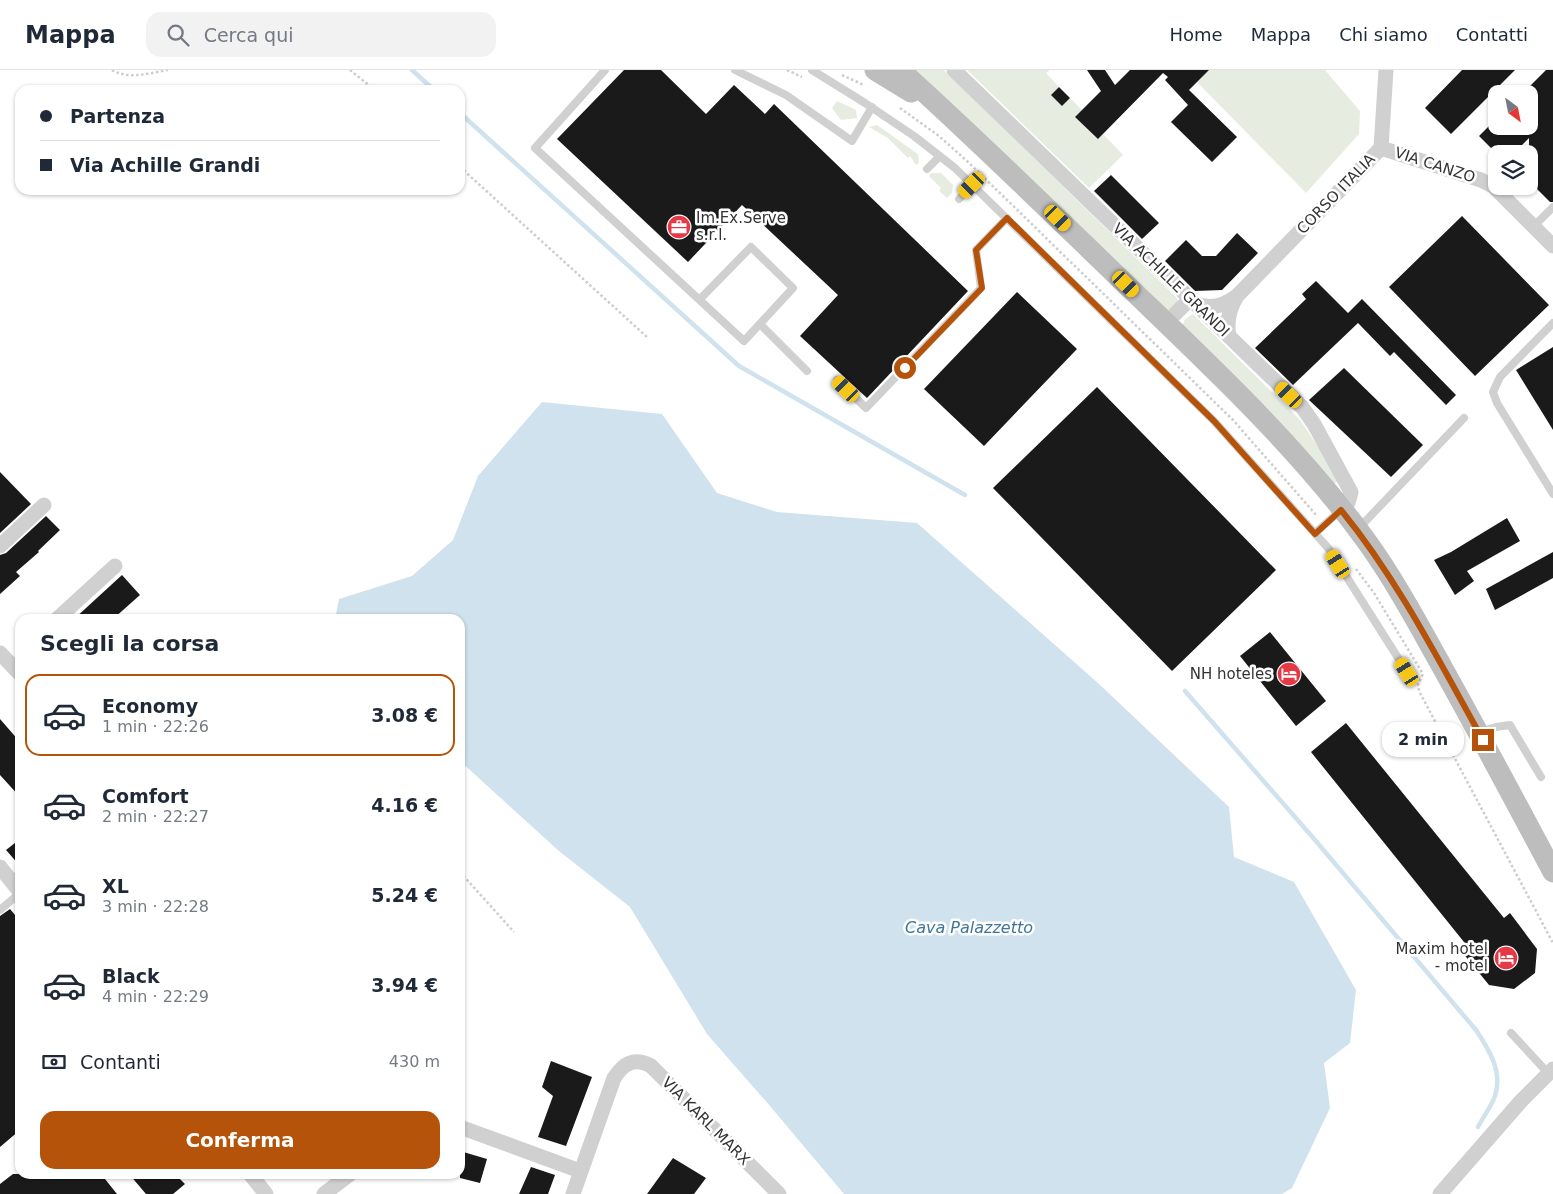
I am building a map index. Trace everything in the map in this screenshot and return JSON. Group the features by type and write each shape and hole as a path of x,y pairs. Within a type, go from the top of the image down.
{"main road":[{"path":"900,70 962,126 1292,448 1385,567 1479,732 1553,872"},
{"path":"870,78 962,126"}],"street":[{"name":"VIA ACHILLE GRANDI","path":"954,70 1302,407 1314,424 1351,492 1348,503 1341,510"},
{"name":"CORSO ITALIA","path":"1192,301 1201,306 1216,306 1224,304 1237,296 1382,148 1386,70"},
{"name":"VIA CANZO","path":"1382,148 1481,180 1493,186 1553,246"},
{"name":"CORSO ITALIA","path":"1228,336 1229,312 1237,296"},
{"path":"1166,323 1192,301"},
{"path":"0,546 44,505"},
{"path":"62,614 115,566"},
{"path":"0,867 15,886"},
{"name":"VIA KARL MARX","path":"580,1171 614,1078 619,1070 627,1064 636,1061 650,1066 779,1194"},
{"path":"1440,1194 1521,1101 1551,1071"},
{"path":"465,1129 580,1171 572,1194"},
{"path":"254,1179 266,1194"},
{"path":"324,1194 344,1179"}],"lane":[{"path":"604,70 535,148 744,341 794,288 751,247 700,299"},
{"path":"735,70 786,95 852,141 872,107"},
{"path":"812,70 872,107 955,168 1214,421 1329,549 1407,672"},
{"path":"927,169 940,156"},
{"path":"958,199 972,185"},
{"path":"1534,227 1553,207"},
{"path":"837,380 866,408 982,288 976,250 1007,218"},
{"path":"1553,323 1500,377 1493,392 1497,403 1553,494"},
{"path":"760,324 807,371"},
{"path":"1357,530 1464,418"},
{"path":"1315,534 1341,510"},
{"path":"1479,732 1510,725 1541,777"},
{"path":"0,910 15,897"},
{"path":"1511,1033 1551,1071"}],"path":[{"path":"112,70 119,74 131,76 168,70"},
{"path":"350,70 369,85"},
{"path":"787,70 805,78"},
{"path":"835,85 842,74 870,78"},
{"path":"894,104 938,136 967,161 1233,420 1324,525"},
{"path":"465,173 647,337"},
{"path":"1352,563 1374,593 1423,674 1418,684 1419,691 1553,943"},
{"path":"465,878 514,932"}],"shaded area":[{"path":"910,70 944,70 1177,298 1178,301 1172,309 1167,310"},
{"path":"967,70 1050,70 1046,73 1059,87 1051,95 1062,106 1070,98 1082,110 1075,117 1098,139 1103,134 1123,155 1089,188"},
{"path":"1209,70 1325,70 1360,111 1359,134 1306,193 1197,82"},
{"path":"837,101 856,110 857,118 841,120 832,108"},
{"path":"877,125 918,154 919,163 916,165 910,156 908,158 888,138 869,127"},
{"path":"931,173 941,173 953,185 952,193 947,198 939,191 941,188 929,176"},
{"path":"1193,314 1300,420 1340,479 1333,485 1183,329 1185,320"}],"water":[{"name":"Cava Palazzetto","path":"542,402 662,414 717,493 777,512 917,523 1099,684 1229,807 1234,857 1294,882 1356,990 1350,1043 1324,1063 1330,1108 1292,1188 1282,1194 844,1194 707,1034 630,907 559,851 465,766 465,614 336,614 339,599 412,576 453,540 478,476"}],"building":[{"path":"624,70 661,70 706,114 734,85 765,114 774,104 968,291 867,398 800,336 838,295 742,205 688,262 557,139"},
{"path":"1087,70 1105,70 1115,85 1130,70 1209,70 1189,90 1237,137 1212,162 1171,122 1188,105 1165,80 1168,77 1163,73 1098,139 1075,117 1101,91"},
{"path":"1462,70 1515,70 1500,85 1488,85 1488,97 1451,134 1425,108"},
{"path":"1546,70 1553,70 1553,202 1550,202 1538,190 1538,145 1529,145 1529,138 1522,145 1488,145 1479,136 1488,127 1488,135 1538,135 1538,85 1531,85"},
{"path":"1059,87 1070,98 1062,106 1051,95"},
{"path":"1111,175 1159,223 1142,239 1094,191"},
{"path":"1462,216 1549,305 1475,376 1389,287"},
{"path":"1237,233 1258,253 1222,290 1195,291 1165,261 1186,240 1202,256 1216,256"},
{"path":"1316,281 1348,313 1362,299 1456,395 1446,405 1394,352 1390,356 1358,323 1293,385 1255,348 1306,299 1302,294"},
{"path":"1017,292 1077,349 984,446 924,389"},
{"path":"1553,347 1553,430 1516,370"},
{"path":"1344,368 1423,445 1391,477 1309,400"},
{"path":"1097,387 1276,570 1172,671 993,488"},
{"path":"0,472 31,504 0,533"},
{"path":"46,516 60,530 16,572 20,576 0,594 0,555 6,553"},
{"path":"1507,518 1520,541 1467,571 1474,581 1455,595 1434,560 1451,552"},
{"path":"1553,552 1553,578 1495,610 1486,589"},
{"path":"122,575 140,595 119,614 79,614"},
{"path":"1270,632 1326,701 1296,726 1240,656"},
{"path":"0,719 15,736 15,792 0,775"},
{"path":"1346,723 1504,918 1510,913 1537,949 1535,973 1514,989 1489,985 1462,952 1468,947 1311,752"},
{"path":"15,843 15,860 6,850"},
{"path":"10,909 15,915 15,1134 0,1147 0,916"},
{"path":"551,1061 592,1077 566,1146 538,1137 553,1096 542,1087"},
{"path":"465,1152 487,1159 480,1183 464,1179"},
{"path":"673,1158 706,1178 694,1194 647,1194"},
{"path":"531,1167 555,1175 548,1194 519,1194"},
{"path":"13,1174 15,1174 15,1179 105,1179 117,1194 0,1194 0,1184"},
{"path":"133,1179 180,1179 185,1184 173,1194 146,1194"}],"waterway":[{"path":"412,70 428,85"},
{"path":"465,118 739,366 965,495"},
{"path":"1185,691 1315,840 1476,1030 1490,1053 1497,1078 1495,1096 1478,1127"}],"place":[{"name":"Im.Ex.Serve s.r.l.","path":"679,227"},
{"name":"NH hoteles","path":"1289,674"},
{"name":"Maxim hotel - motel","path":"1506,958"}],"route":[{"path":"905,368 982,288 976,250 1007,218 1214,421 1315,534 1341,510 1364,537 1385,567 1483,740"}]}
